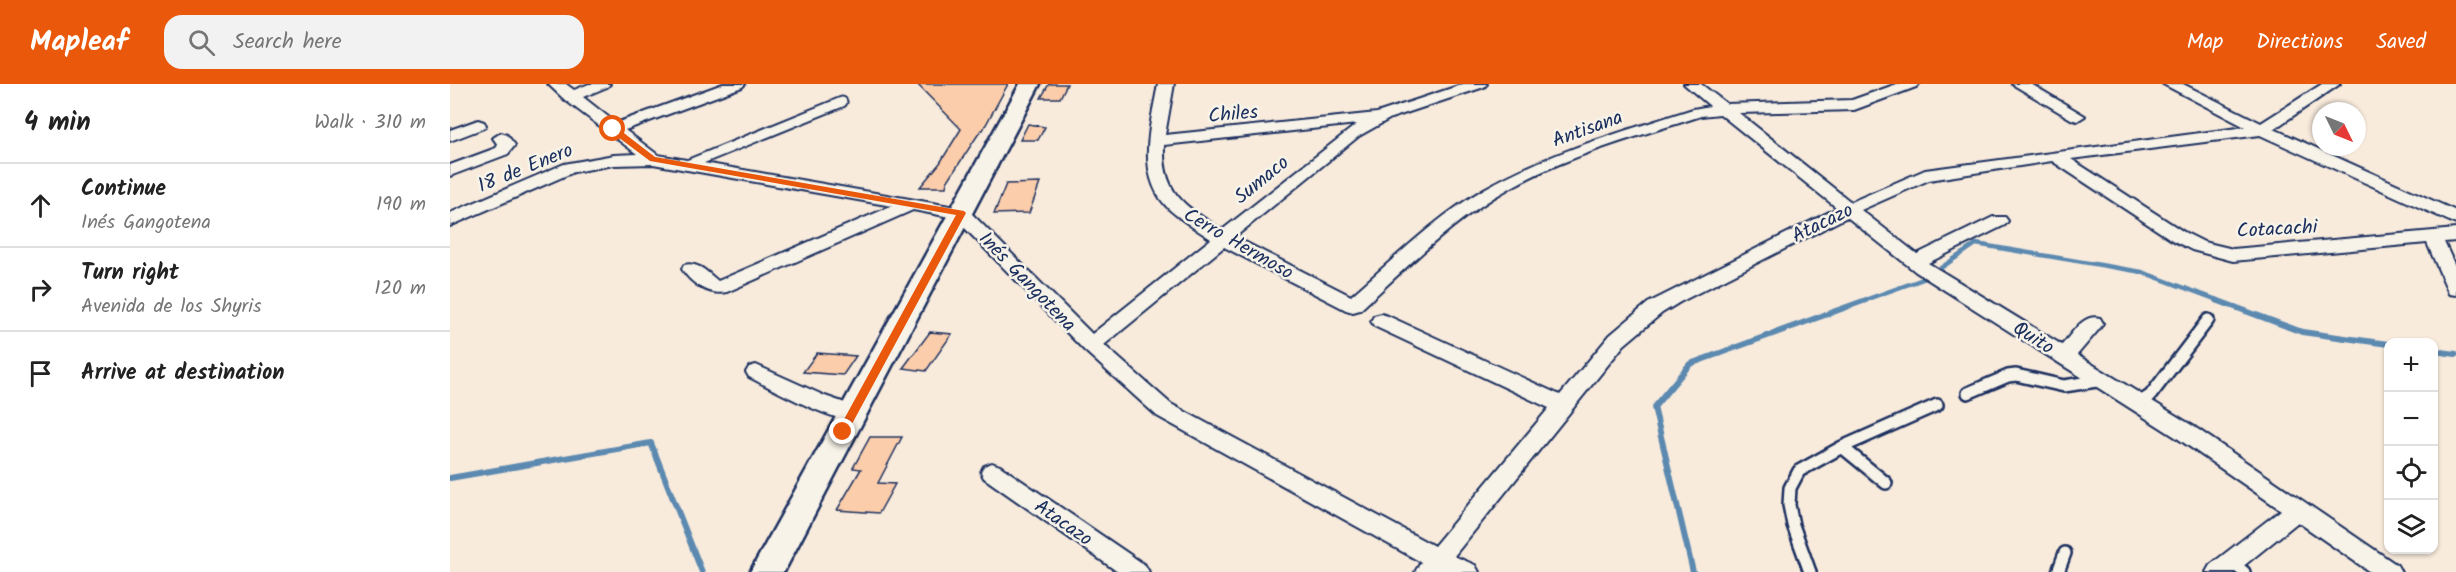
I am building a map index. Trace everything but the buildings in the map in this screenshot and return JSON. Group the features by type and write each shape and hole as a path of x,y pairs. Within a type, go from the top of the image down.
{"main road":[{"path":"766,572 1030,84"}],"street":[{"path":"556,84 653,159 961,213"},
{"path":"570,97 602,84"},
{"path":"613,129 737,84"},
{"name":"Cerro Hermoso","path":"1166,84 1156,141 1155,161 1159,181 1166,194 1180,210 1222,238 1353,305"},
{"name":"Sumaco","path":"1091,345 1353,133 1385,115 1479,84"},
{"name":"Quito","path":"1692,84 1919,265 2139,402 2389,572"},
{"name":"Antisana","path":"1353,305 1450,220 1488,194 1534,170 1582,150 1699,112 1723,109 1854,105 1911,84"},
{"path":"2020,84 2077,116"},
{"path":"2171,84 2262,130 2456,218"},
{"name":"Atacazo","path":"1433,566 1617,340 1655,308 1673,297 1849,209 1925,175 2262,130 2332,84"},
{"name":"Chiles","path":"1156,141 1292,128 1385,115"},
{"path":"450,136 478,125"},
{"path":"450,171 502,151 507,145 501,138"},
{"name":"Cotacachi","path":"2055,156 2178,236 2233,255 2434,239 2456,235"},
{"name":"18 de Enero","path":"450,220 570,168 614,160 653,159"},
{"path":"690,269 715,288 720,287 912,204"},
{"name":"Inés Gangotena","path":"961,213 1091,345 1164,410 1433,566 1467,572"},
{"path":"1919,265 1998,221"},
{"path":"2434,239 2456,289"},
{"path":"1381,321 1563,406"},
{"path":"2064,356 2093,322"},
{"path":"756,372 818,402 852,414"},
{"name":"Atacazo","path":"992,472 1137,572"},
{"path":"2231,569 2298,509"}],"lane":[{"path":"687,165 842,102"},
{"path":"2139,402 2150,396 2208,320"},
{"path":"1968,393 2008,376 2016,375 2064,386 2104,380"},
{"path":"1810,572 1793,525 1790,488 1799,471 1842,447 1937,405"},
{"path":"1842,447 1886,483"},
{"path":"2058,572 2065,553"}],"waterway":[{"path":"1862,301 1926,278 1976,244 2142,272 2220,301"},
{"path":"1693,572 1654,407 1690,364 1866,300"},
{"path":"2216,300 2302,332 2384,343"},
{"path":"2438,352 2456,354"},
{"path":"450,478 651,443 702,572"}],"route":[{"path":"613,129 653,159 961,213 843,432"}]}
